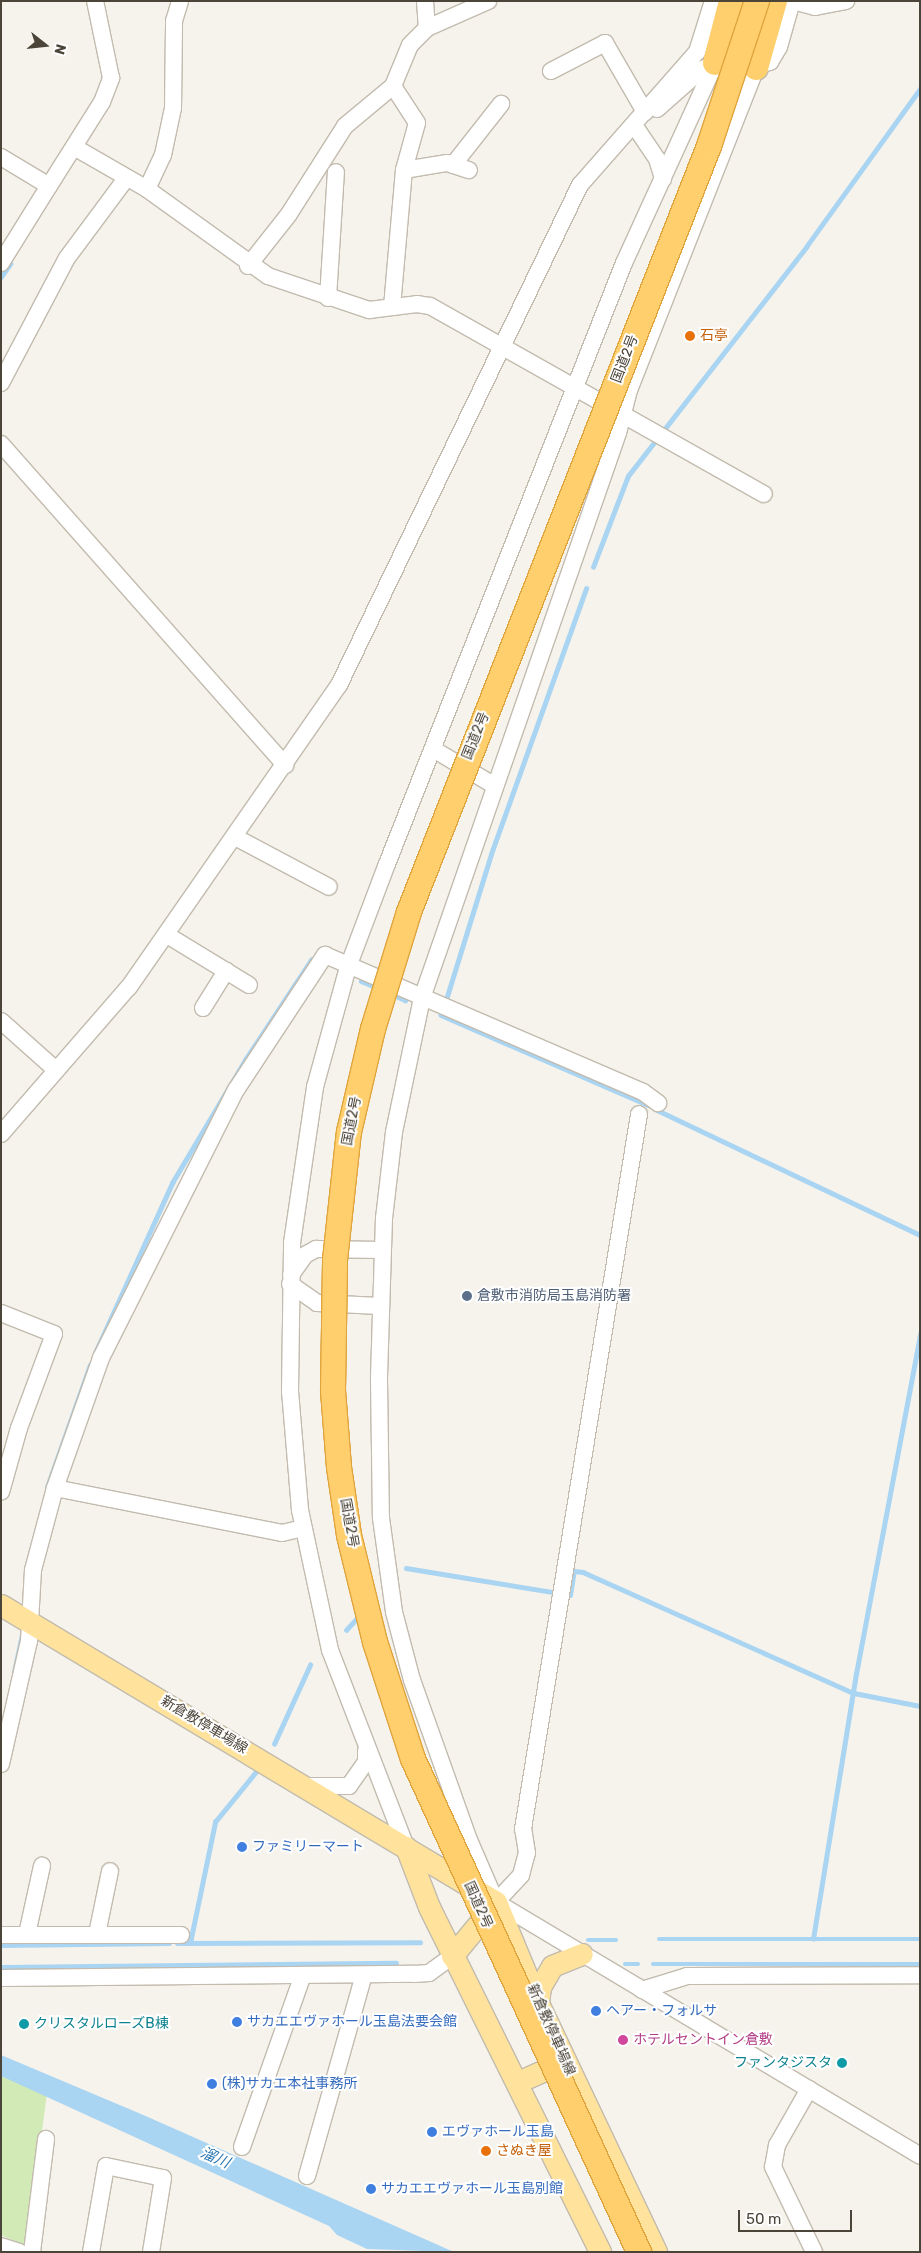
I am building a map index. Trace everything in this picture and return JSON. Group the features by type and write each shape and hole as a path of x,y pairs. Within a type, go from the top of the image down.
{"highway":[{"path":"715,63 731,1"},
{"name":"国道2号","path":"639,2252 413,1758 375,1642 350,1535 340,1467 333,1390 335,1260 351,1123 373,1029 409,912 710,146 757,1"},
{"path":"756,68 775,1"}],"main road":[{"name":"新倉敷停車場線","path":"1,1605 308,1786 496,1902 538,2003 656,2252"},
{"path":"406,1847 452,1956 518,2082 600,2252"},
{"path":"452,1956 496,1902"},
{"path":"538,2003 540,1988 552,1966 582,1954"},
{"path":"518,2082 565,2061"}],"street":[{"path":"1,263 48,186 77,149 111,78 96,1"},
{"path":"148,189 163,155 173,108 174,21 180,1"},
{"path":"424,1 427,28"},
{"path":"248,266 289,214 345,126 392,86 410,45 427,28 488,1"},
{"path":"1,1134 167,936 339,685 367,634 580,185 696,52 713,1"},
{"path":"645,112 667,103 702,68 715,63 756,68 770,62 780,48 793,1 815,6 846,1"},
{"path":"551,71 606,43 645,112"},
{"path":"406,1847 366,1750 330,1650 303,1528 291,1426 290,1280 315,1087 348,968 433,749 624,263 715,63"},
{"path":"756,68 622,416 494,786 436,1004 394,1132 382,1250 380,1306 381,1518 394,1612 424,1723 496,1902 920,2156"},
{"path":"392,86 417,123 404,170 392,307"},
{"path":"453,165 501,104"},
{"path":"634,125 657,159 663,179"},
{"path":"77,149 126,180 148,189 248,266 328,298 369,310 430,306 502,349 764,494"},
{"path":"1,158 48,186"},
{"path":"404,170 453,165 469,170"},
{"path":"328,298 336,172"},
{"path":"1,383 67,258 126,180"},
{"path":"1,444 285,765"},
{"path":"433,749 494,786"},
{"path":"235,837 328,887"},
{"path":"167,936 249,985"},
{"path":"1,1764 29,1622 33,1570 55,1488 101,1358 236,1090 325,955 348,968 643,1092 658,1103"},
{"path":"203,1008 226,971"},
{"path":"1,1021 56,1070"},
{"path":"496,1902 521,1875 527,1853 523,1829 639,1114"},
{"path":"290,1280 305,1255 316,1249 382,1250"},
{"path":"290,1280 317,1303 380,1306"},
{"path":"1,1313 54,1334 19,1428 1,1492"},
{"path":"55,1488 282,1533 303,1528"},
{"path":"308,1786 349,1786 366,1762 366,1750"},
{"path":"27,1934 42,1866"},
{"path":"97,1934 110,1871"},
{"path":"1,1935 181,1935"},
{"path":"1,1978 429,1973 452,1956"},
{"path":"307,2176 364,1974"},
{"path":"242,2147 303,1975"},
{"path":"642,1990 687,1976 920,1975"},
{"path":"809,2089 777,2145 772,2161 814,2252"},
{"path":"32,2252 46,2139"},
{"path":"91,2252 106,2166 164,2178 151,2252"}],"green space":[{"path":"1,2076 47,2094 26,2246 1,2235"}],"water":[{"name":"溜川","path":"1,2055 141,2114 454,2252 367,2249 337,2235 329,2226 1,2076"}],"waterway":[{"path":"593,567 628,476 806,247 920,89"},
{"path":"1,277 10,264"},
{"path":"445,1003 491,854 586,588"},
{"path":"95,1353 172,1183 245,1060 311,960 315,961"},
{"path":"361,981 378,988"},
{"path":"390,993 405,1000"},
{"path":"443,1011 441,1015 648,1105"},
{"path":"655,1109 920,1235"},
{"path":"813,1939 856,1674 920,1334"},
{"path":"47,1487 90,1365"},
{"path":"406,1568 570,1595 574,1571 583,1572 854,1693 920,1706"},
{"path":"346,1630 361,1614"},
{"path":"14,1672 22,1634"},
{"path":"274,1744 310,1665"},
{"path":"190,1943 215,1822 255,1773"},
{"path":"659,1939 920,1939"},
{"path":"588,1940 616,1940"},
{"path":"177,1943 420,1942"},
{"path":"1,1945 169,1943"},
{"path":"1,1967 396,1963"},
{"path":"625,1964 638,1964"},
{"path":"653,1964 920,1964"}],"place":[{"name":"石亭","path":"690,336"},
{"name":"倉敷市消防局玉島消防署","path":"467,1296"},
{"name":"ファミリーマート","path":"242,1847"},
{"name":"ヘアー・フォルサ","path":"596,2011"},
{"name":"サカエエヴァホール玉島法要会館","path":"237,2022"},
{"name":"クリスタルローズB棟","path":"24,2024"},
{"name":"ホテルセントイン倉敷","path":"623,2040"},
{"name":"ファンタジスタ","path":"842,2063"},
{"name":"(株)サカエ本社事務所","path":"212,2084"},
{"name":"エヴァホール玉島","path":"432,2132"},
{"name":"さぬき屋","path":"486,2151"},
{"name":"サカエエヴァホール玉島別館","path":"371,2189"}]}
